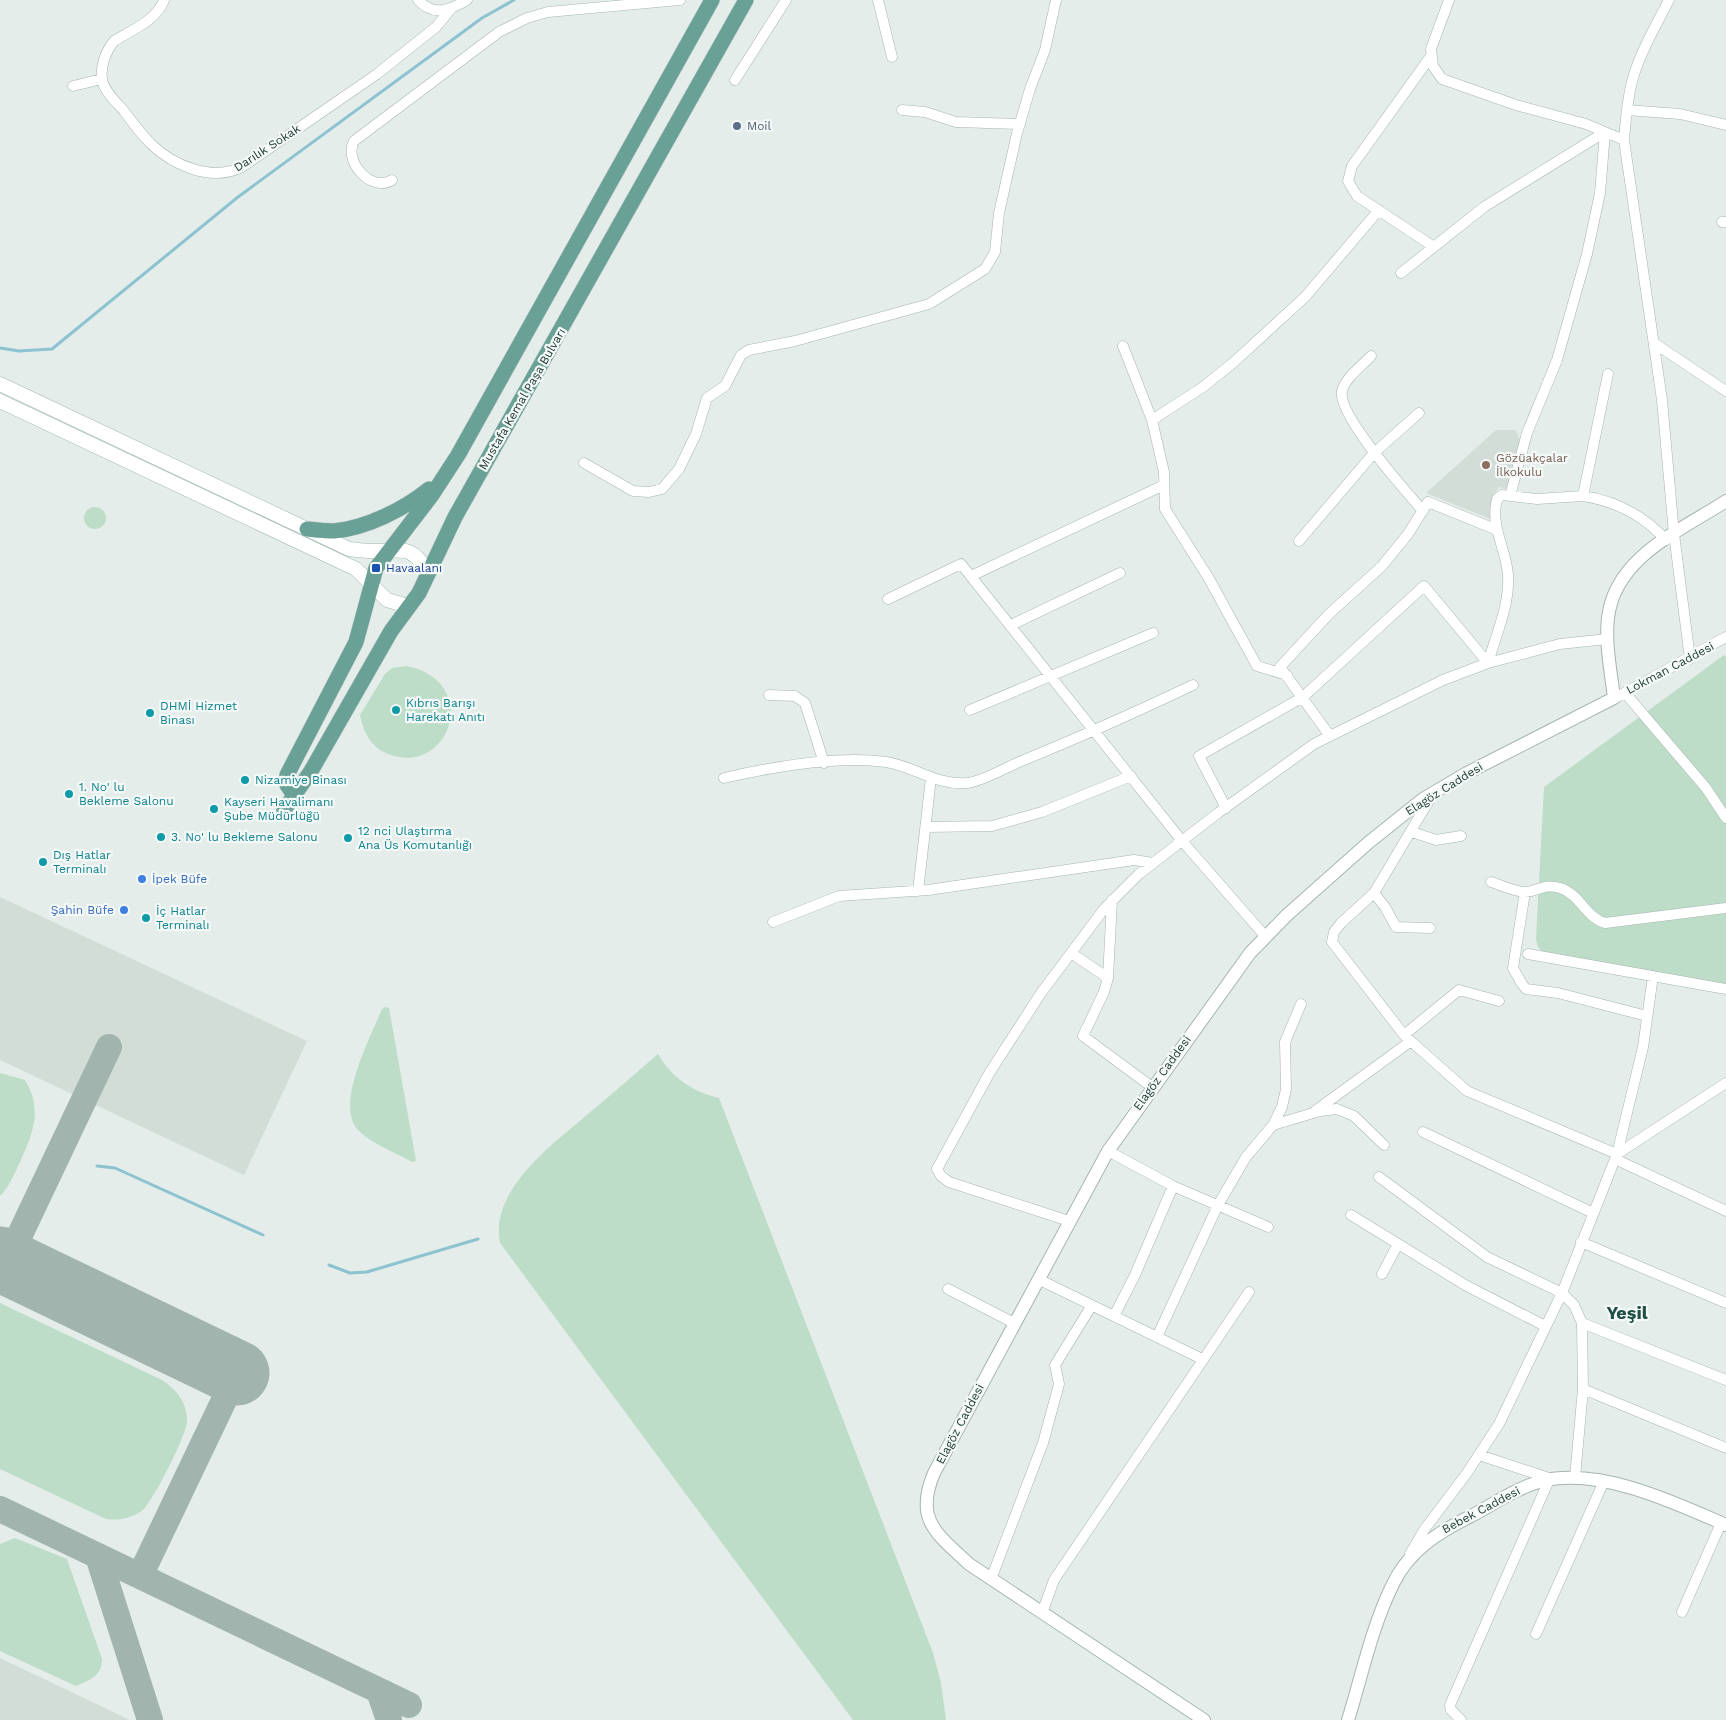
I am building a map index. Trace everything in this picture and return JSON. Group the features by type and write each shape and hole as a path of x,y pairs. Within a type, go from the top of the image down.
{"main road":[{"path":"296,796 287,786 287,775 356,642 376,568 444,477 458,455 712,0"},
{"name":"Mustafa Kemal Paşa Bulvarı","path":"284,810 296,796 387,638 419,593 455,517 746,0"},
{"path":"0,384 349,549 374,551 402,549 422,561 429,574"},
{"path":"0,402 356,569 387,600 408,606"},
{"path":"307,529 335,531 368,523 415,501 444,477"}],"street":[{"path":"73,86 102,79 104,57 110,46 114,41 152,17 161,8 164,0"},
{"path":"418,0 432,10 450,10"},
{"name":"Darılık Sokak","path":"102,79 108,93 151,144 173,159 200,171 224,173 242,167 377,74 436,27 450,10 467,0"},
{"path":"392,180 385,183 377,183 362,174 352,156 354,141 508,27 537,15 558,10 680,0"},
{"path":"735,80 786,0"},
{"path":"878,0 892,57"},
{"path":"584,463 633,491 649,492 662,489 678,469 696,434 707,398 725,386 741,355 749,350 795,341 929,304 981,273 995,252 999,213 1020,124 1045,50 1056,0"},
{"path":"1434,247 1351,189 1348,181 1350,171 1431,56 1433,43 1449,0"},
{"path":"1669,0 1639,61 1627,110 1624,140 1654,343 1670,537 1690,659"},
{"path":"1431,56 1436,71 1446,81 1605,132 1624,140"},
{"path":"902,110 926,112 956,122 1020,124"},
{"path":"1627,110 1680,114 1726,125"},
{"path":"1401,273 1484,207 1605,132"},
{"path":"1510,496 1527,433 1558,360 1587,254 1600,192 1605,132"},
{"path":"1152,420 1209,382 1305,297 1379,210"},
{"path":"1654,343 1726,391"},
{"path":"1123,346 1152,420 1164,472 1165,509 1203,569 1257,666 1287,675"},
{"path":"1371,356 1346,382 1341,396 1343,405 1374,453 1423,511"},
{"path":"1583,496 1608,374"},
{"path":"1299,541 1374,453 1419,413"},
{"path":"971,576 1164,485"},
{"path":"1488,662 1508,588 1506,557 1495,529 1496,499 1502,495 1537,499 1583,496 1605,500 1625,508 1670,537"},
{"path":"1726,501 1640,556 1619,581 1609,608 1607,639 1619,696 1706,788 1726,818"},
{"path":"1330,736 1280,667 1329,614 1382,566 1428,502 1495,529"},
{"path":"888,599 961,564 1182,840 1265,936"},
{"path":"1011,625 1120,573"},
{"path":"1226,808 1199,756 1303,697 1424,586 1488,662"},
{"path":"970,710 1153,633"},
{"name":"Lokman Caddesi","path":"1619,696 1690,659 1726,637"},
{"path":"1069,1221 949,1182 937,1169 990,1072 1041,993 1112,900 1182,840 1298,755 1330,736 1443,680 1488,662 1560,644 1607,639"},
{"path":"724,778 776,768 824,763 886,762 931,778 968,783 1095,731 1193,685"},
{"path":"769,695 795,696 805,703 824,763"},
{"name":"Elagöz Caddesi","path":"1204,1720 969,1564 935,1532 928,1518 926,1500 934,1473 1108,1151 1250,952 1265,936 1386,827 1434,792 1467,772 1619,696"},
{"path":"926,827 992,826 1042,812 1131,776"},
{"path":"918,891 931,778"},
{"path":"1434,792 1412,832 1374,893 1341,923 1334,932 1332,942 1408,1038 1467,1091 1616,1156 1726,1211"},
{"path":"1412,832 1436,840 1461,836"},
{"path":"773,922 839,896 918,891 1134,860 1153,863"},
{"path":"1491,882 1525,892 1544,886 1560,888 1573,895 1594,918 1612,923 1726,908"},
{"path":"1525,892 1513,968 1522,984 1526,988 1558,993 1647,1016"},
{"path":"1374,893 1385,907 1396,927 1430,928"},
{"path":"1112,900 1108,978 1104,992 1083,1036 1152,1087"},
{"path":"1071,953 1108,978"},
{"path":"1528,954 1726,989"},
{"path":"1405,1564 1428,1524 1479,1455 1499,1424 1562,1293 1616,1156 1643,1047 1653,976"},
{"path":"1312,1113 1408,1038 1459,990 1499,1001"},
{"path":"1157,1337 1218,1204 1246,1157 1272,1125 1282,1107 1286,1089 1285,1042 1301,1004"},
{"path":"1616,1156 1726,1083"},
{"path":"1272,1125 1331,1109 1348,1113 1359,1120 1384,1145"},
{"path":"1422,1132 1593,1212"},
{"path":"1108,1151 1173,1186 1268,1227"},
{"path":"1379,1177 1487,1257 1562,1293 1578,1310 1582,1323 1583,1389 1575,1477"},
{"path":"1114,1316 1135,1275 1173,1186"},
{"path":"1352,1215 1465,1285 1545,1326"},
{"path":"1582,1242 1726,1303"},
{"path":"1382,1274 1398,1244"},
{"path":"1038,1279 1202,1359"},
{"path":"948,1289 1014,1322"},
{"path":"1042,1613 1054,1580 1249,1292"},
{"path":"991,1578 1043,1443 1059,1384 1055,1365 1092,1305"},
{"path":"1582,1323 1726,1380"},
{"path":"1583,1389 1726,1448"},
{"path":"1460,1720 1451,1710 1450,1705 1551,1479 1479,1455"},
{"name":"Bebek Caddesi","path":"1348,1720 1371,1643 1392,1584 1405,1564 1420,1547 1441,1531 1521,1488 1551,1479 1575,1477 1604,1481 1662,1500 1723,1524"},
{"path":"1536,1634 1604,1481"},
{"path":"1682,1612 1723,1524"}],"shaded area":[{"name":"Gözüakçalar İlkokulu","path":"1496,430 1516,430 1521,443 1506,489 1499,487 1495,493 1490,519 1426,493"},
{"path":"0,897 307,1041 244,1175 0,1060"},
{"path":"0,1658 130,1720 0,1720"}],"green space":[{"path":"91,507 99,507 106,514 106,522 99,529 91,529 84,522 84,514"},
{"path":"1724,655 1726,657 1726,986 1543,952 1538,947 1536,939 1544,787"},
{"path":"407,666 430,675 444,689 450,706 449,724 442,740 429,752 412,758 391,755 374,745 364,728 360,715 385,674 392,668"},
{"path":"385,1007 389,1008 416,1161 412,1162 370,1140 359,1131 352,1120 350,1106 357,1071 382,1009"},
{"path":"658,1054 670,1070 684,1083 700,1092 719,1098 933,1653 941,1683 946,1720 853,1720 500,1243 499,1223 504,1205 514,1187 527,1170 558,1139"},
{"path":"0,1073 25,1080 34,1101 35,1111 32,1131 25,1151 12,1180 0,1196"},
{"path":"0,1303 162,1380 180,1397 185,1407 186,1427 169,1466 143,1510 126,1518 106,1519 0,1469"},
{"path":"15,1538 67,1559 102,1659 100,1670 86,1682 76,1686 0,1651 0,1544"}],"waterway":[{"path":"0,348 19,351 52,349 238,197 482,18 514,0"},
{"path":"97,1166 115,1168 263,1235"},
{"path":"329,1265 350,1273 367,1272 478,1239"}],"taxiway":[{"path":"7,1262 109,1047"},
{"path":"140,1576 237,1373"},
{"path":"0,1509 409,1705"},
{"path":"98,1556 150,1720"},
{"path":"379,1691 389,1720"}],"runway":[{"path":"0,1259 237,1373"}],"place":[{"name":"Moil","path":"737,126"},
{"name":"Gözüakçalar İlkokulu","path":"1486,465"},
{"name":"Havaalanı","path":"376,568"},
{"name":"Kıbrıs Barışı Harekatı Anıtı","path":"396,710"},
{"name":"DHMİ Hizmet Binası","path":"150,713"},
{"name":"Nizamiye Binası","path":"245,780"},
{"name":"1. No' lu Bekleme Salonu","path":"69,794"},
{"name":"Kayseri Havalimanı Şube Müdürlüğü","path":"214,809"},
{"name":"3. No' lu Bekleme Salonu","path":"161,837"},
{"name":"12 nci Ulaştırma Ana Üs Komutanlığı","path":"348,838"},
{"name":"Dış Hatlar Terminalı","path":"43,862"},
{"name":"İpek Büfe","path":"142,879"},
{"name":"Şahin Büfe","path":"124,910"},
{"name":"İç Hatlar Terminalı","path":"146,918"}],"district":[{"name":"Yeşil","path":"1627,1312"}]}
